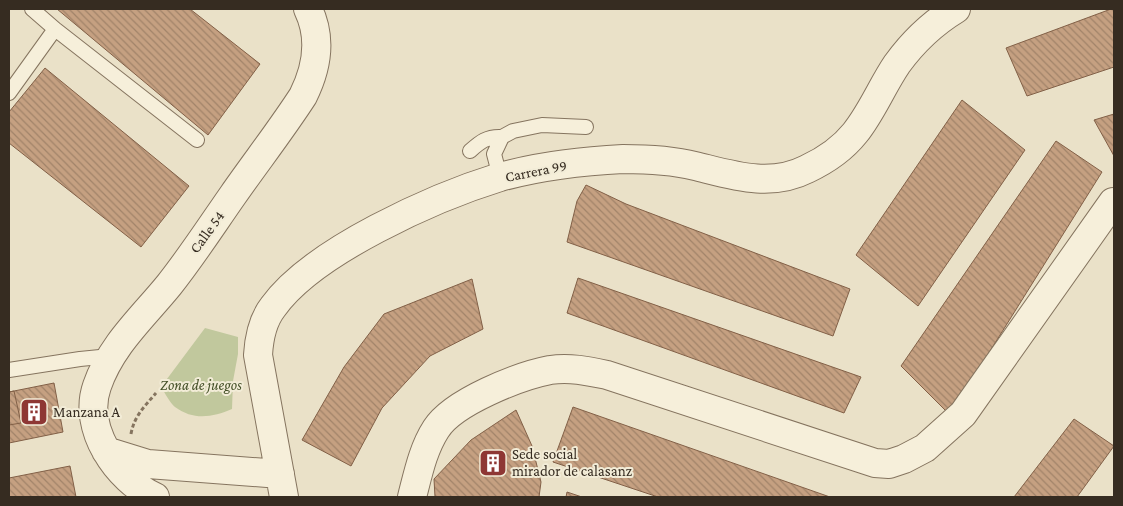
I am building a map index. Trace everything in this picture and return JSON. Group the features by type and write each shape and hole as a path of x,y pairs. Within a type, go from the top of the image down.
{"street":[{"name":"Calle 54","path":"155,497 119,471 118,455 98,431 93,406 97,386 110,356 169,284 303,96 312,75 317,45 308,9"},
{"name":"Carrera 99","path":"282,486 258,355 259,340 264,323 273,307 310,270 353,242 393,220 439,200 500,177 557,164 623,159 672,162 737,177 759,179 784,177 806,170 826,158 854,134 897,64 913,44 927,30 956,9"},
{"path":"412,497 426,448 437,427 455,410 487,392 550,370 578,369 607,375 875,463 889,464 904,459 925,448 963,414 1114,202"},
{"path":"118,455 148,464 282,486"}],"lane":[{"path":"32,9 197,140"},
{"path":"9,93 55,29"},
{"path":"500,177 494,154 502,138 513,130 542,125 586,128"},
{"path":"470,151 479,143 492,136 502,138"},
{"path":"9,370 110,356"}],"path":[{"path":"118,455 130,440 132,425 139,412 156,393"}],"green space":[{"name":"Zona de juegos","path":"205,328 238,337 238,354 233,381 232,409 211,416 196,416 175,407 161,387"}],"building":[{"path":"57,9 190,9 260,64 208,135"},
{"path":"1114,9 1114,67 1027,96 1006,48"},
{"path":"45,68 189,186 141,247 9,143 9,112"},
{"path":"962,100 1025,150 918,306 856,255"},
{"path":"1114,114 1114,156 1094,120"},
{"path":"1056,141 1102,172 950,415 901,366"},
{"path":"586,185 626,204 850,289 833,336 567,242 577,201"},
{"path":"578,278 861,377 844,413 567,313"},
{"path":"472,279 483,329 430,356 382,408 351,466 302,440 344,367 384,314"},
{"name":"Manzana A","path":"54,383 63,432 9,443 9,392"},
{"path":"14,391 21,423 9,425 9,392"},
{"path":"573,407 830,497 658,497 553,462"},
{"name":"Sede social mirador de calasanz","path":"516,410 532,446 541,482 539,497 435,497 434,479 471,440"},
{"path":"1074,419 1114,446 1077,497 1014,497"},
{"path":"70,466 76,497 9,497 9,478"},
{"path":"567,492 582,497 566,497"}],"place":[{"name":"Manzana A","path":"34,412"},
{"name":"Sede social mirador de calasanz","path":"493,463"}]}
